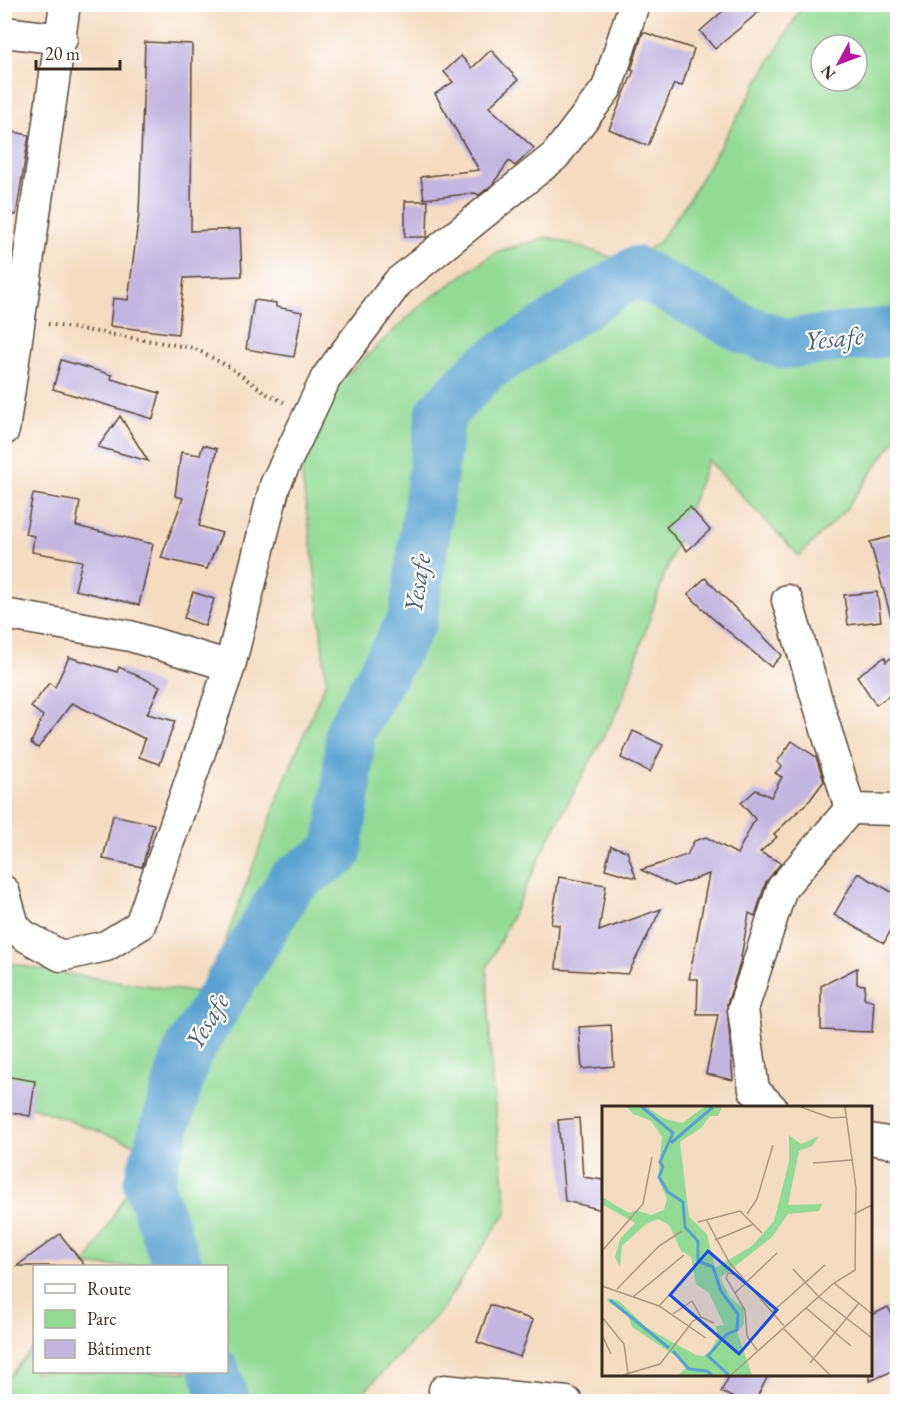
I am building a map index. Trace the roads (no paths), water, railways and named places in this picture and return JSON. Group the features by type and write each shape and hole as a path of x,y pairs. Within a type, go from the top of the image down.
{"street":[{"path":"4,430 62,39 65,4"},
{"path":"4,891 14,925 22,935 61,956 106,946 140,925 230,666 275,486 326,378 398,282 555,156 607,88 634,4"},
{"path":"4,32 62,39"},
{"path":"787,600 850,809"},
{"path":"4,614 130,636 230,666"},
{"path":"850,809 897,810"},
{"path":"771,1106 754,1090 743,1009 782,888 850,809"},
{"path":"872,1140 897,1144"},
{"path":"444,1390 567,1401"}],"waterway":[{"name":"Yesafe","path":"178,1265 148,1183 187,1054 292,881 337,852 347,786 350,731 413,619 441,413 485,368 636,271 742,328 785,344 898,331"},
{"name":"Yesafe","path":"215,1373 225,1402"}]}
